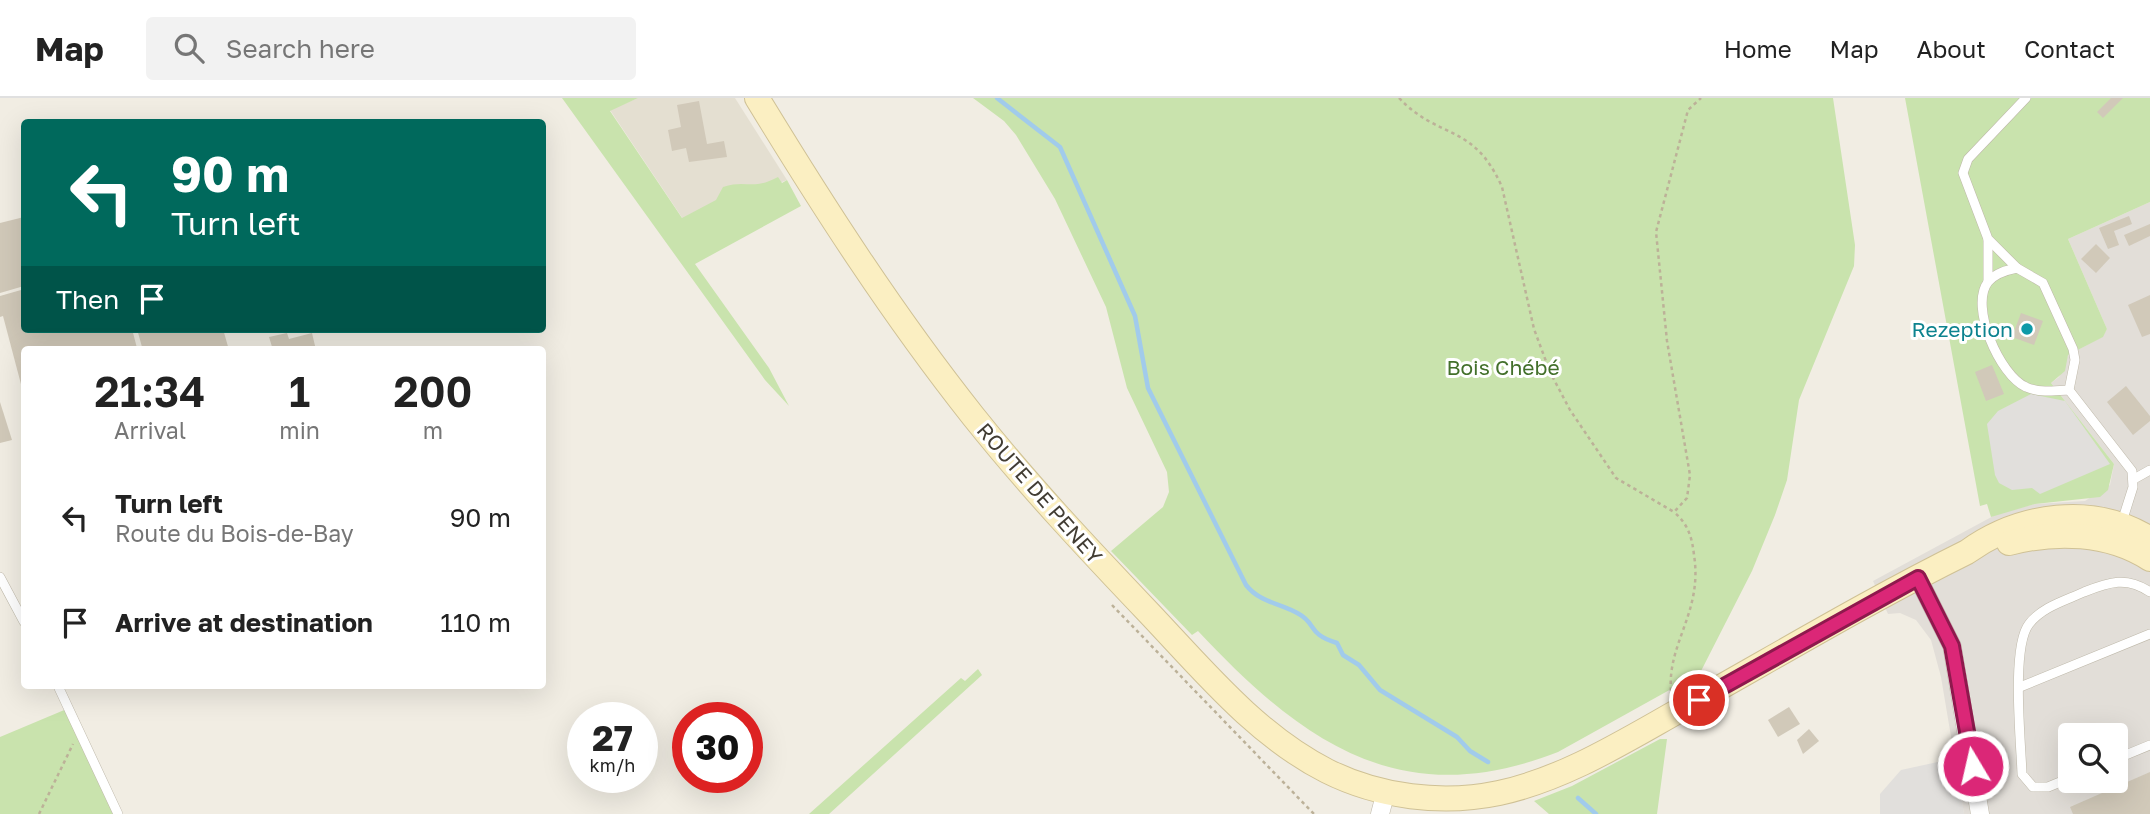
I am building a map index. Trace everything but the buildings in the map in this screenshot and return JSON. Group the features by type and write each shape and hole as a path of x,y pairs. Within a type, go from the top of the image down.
{"main road":[{"name":"ROUTE DE PENEY","path":"757,98 893,310 974,418 1053,510 1176,642 1270,734 1383,803 1422,798 1481,796 1515,789 1551,776 1624,741 1968,552 1990,536 2046,519 2078,517 2118,535"},
{"path":"2118,535 2150,539"},
{"path":"2118,535 2150,559"}],"street":[{"path":"1918,578 1952,646 1980,814"}],"lane":[{"path":"2026,98 1970,156 1964,167 1965,187 1987,239 1988,282 1983,296 1984,319 1989,336 2008,373 2027,387 2069,390 2127,462 2134,480 2118,535"},
{"path":"1987,239 2017,268 2043,283 2069,338 2076,360 2069,390"},
{"path":"1988,282 2006,270 2017,268"},
{"path":"2134,480 2150,470"},
{"path":"0,577 21,616"},
{"path":"2058,783 2033,788 2022,774 2019,647 2027,626 2042,611 2109,582 2123,580 2139,584 2150,592"},
{"path":"2020,687 2150,634"},
{"path":"60,689 118,814"},
{"path":"2128,754 2150,745"}],"path":[{"path":"1399,98 1420,119 1454,131 1471,142 1492,165 1502,187 1534,329 1550,372 1570,410 1616,478 1674,512 1688,528 1697,585 1673,665 1671,690"},
{"path":"1674,512 1687,498 1690,475 1667,341 1656,232 1688,110 1700,98"},
{"path":"39,814 80,729"}],"shaded area":[{"path":"638,98 735,98 787,180 683,219 610,110"},
{"path":"2150,202 2150,814 1964,814 1941,677 1931,640 1916,620 1900,613 1888,614 1873,581 1997,514 2035,504 2085,501 2110,485 2114,464 2051,383 2059,377 2068,355 2102,337 2107,329 2068,239"},
{"path":"2031,394 2065,401 2110,464 2040,494 2032,488 2012,490 1999,483 1995,475 1987,424 1998,411"},
{"path":"1956,758 1964,814 1880,814 1880,794 1901,770"}],"green space":[{"path":"562,98 638,98 610,111 682,218 716,200 723,187 762,183 778,177 782,183 787,180 801,206 695,264 769,368 789,406 765,380"},
{"name":"Bois Chébé","path":"973,98 1833,98 1855,245 1854,266 1799,400 1787,480 1775,515 1752,571 1700,673 1558,752 1502,769 1450,775 1403,770 1358,756 1316,734 1276,705 1237,671 1198,631 1192,635 1111,551 1163,507 1169,492 1167,472 1127,388 1106,307 1055,199 1016,135 1004,121"},
{"path":"1905,98 2150,98 2150,202 2068,239 2107,329 2103,337 2068,355 2065,371 2051,383 2114,464 2108,490 2100,497 2035,504 1991,517 1987,504 1980,506"},
{"path":"978,669 982,675 829,814 809,814 961,678 965,681"},
{"path":"69,708 118,814 0,814 0,737"},
{"path":"1660,739 1667,739 1657,814 1549,814 1534,801 1572,786"}],"waterway":[{"path":"997,98 1060,147 1135,316 1148,388 1246,585 1258,596 1305,618 1317,633 1337,643 1343,655 1359,665 1380,690 1457,737 1470,751 1488,762"},
{"path":"1578,798 1596,814"}],"place":[{"name":"Rezeption","path":"2027,329"}],"route":[{"path":"1699,700 1918,578 1940,617 1952,646 1973,766"}]}
